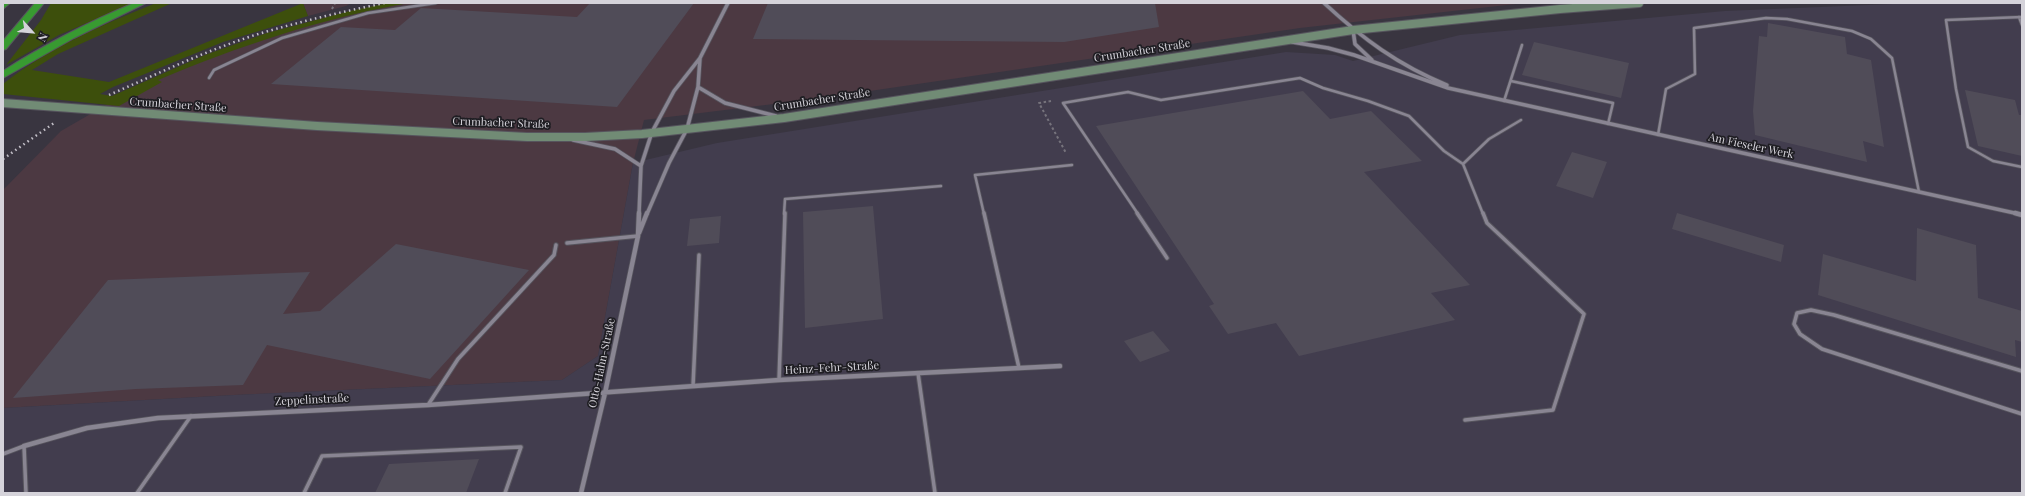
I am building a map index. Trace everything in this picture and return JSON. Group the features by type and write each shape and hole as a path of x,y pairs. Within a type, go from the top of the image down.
{"highway":[{"path":"3,6 6,3"},
{"path":"3,47 40,3"},
{"path":"3,76 52,45 91,25 142,3"}],"main road":[{"name":"Crumbacher Straße","path":"3,104 368,130 557,137 652,132 784,118 1353,30 1560,9 1639,3"}],"street":[{"name":"Otto-Hahn-Straße","path":"581,493 605,393 638,236 641,166 652,132 674,91 700,58 728,3"},
{"path":"1324,3 1353,30"},
{"name":"Am Fieseler Werk","path":"1353,30 1355,44 1374,62"},
{"name":"Am Fieseler Werk","path":"1353,30 1388,57 1416,73 1477,95"},
{"name":"Am Fieseler Werk","path":"1284,41 1328,48 1374,62 1430,83 1477,95 2022,215"},
{"name":"Otto-Hahn-Straße","path":"638,236 669,163 687,129 698,86 700,58"},
{"path":"698,86 712,98 722,103 784,118"},
{"path":"557,137 615,149 641,166"},
{"name":"Heinz-Fehr-Straße","path":"605,393 779,380 1060,366"},
{"name":"Zeppelinstraße","path":"24,446 87,428 158,418 428,405 605,393"}],"lane":[{"path":"209,78 214,70 282,38 368,13 436,3"},
{"path":"2022,25 2020,17 1946,20 1956,89 1968,146 1993,161 2022,167"},
{"path":"1658,135 1666,89 1694,74 1694,28 1766,18 1787,19 1852,31 1871,39 1892,58 1919,193"},
{"path":"1504,101 1522,45"},
{"path":"1167,258 1063,103 1128,92 1161,100 1300,78 1323,88 1368,101 1409,116 1444,151 1462,164 1486,223 1584,314 1553,410 1465,420"},
{"path":"1511,81 1613,103 1608,124"},
{"path":"1462,164 1479,147 1507,125 1521,120"},
{"path":"1019,368 975,174 1072,165"},
{"path":"779,380 785,199 942,186"},
{"path":"567,243 638,236"},
{"path":"428,405 458,359 554,255 556,245"},
{"path":"694,386 699,254"},
{"path":"2022,371 1834,314 1811,310 1797,313 1794,324 1800,334 1822,349 2022,414"},
{"path":"918,373 935,493"},
{"path":"137,493 191,416"},
{"path":"3,454 24,446 26,493"},
{"path":"304,493 322,456 521,447 506,493"}],"path":[{"path":"332,8 335,3"},
{"path":"1063,103 1055,100 1039,103 1072,165"}],"shaded area":[{"path":"303,3 351,3 346,6 308,16"},
{"path":"389,3 1525,3 1300,28 822,98 644,120 633,163 598,356 562,380 234,395 3,408 3,190 61,131 151,79 205,55 267,33 350,11"},
{"path":"1916,3 2022,3 2022,493 3,493 3,408 234,395 562,380 598,356 633,163 717,143 1286,52 1335,55 1353,61 1460,35 1725,11"}],"green space":[{"path":"51,3 134,3 59,35 6,65 41,20"},
{"path":"156,3 172,3 58,54 32,70 109,82 303,3 308,16 223,42 113,87 100,94 112,96 205,55 267,33 350,11 389,3 409,3 377,9 313,25 281,34 219,56 158,80 162,82 119,106 3,94 3,84 39,59 76,38"}],"building":[{"path":"590,3 694,3 617,107 271,84 341,27 395,30 421,8 577,17"},
{"path":"768,3 1155,3 1159,27 1064,42 753,39"},
{"path":"1768,23 1845,37 1847,54 1871,60 1884,147 1863,141 1867,162 1755,135 1753,111 1759,36 1767,37"},
{"path":"1534,42 1629,63 1621,98 1522,75"},
{"path":"1965,90 2015,100 2019,115 2022,115 2022,156 1978,146"},
{"path":"1303,91 1330,119 1371,111 1422,161 1364,172 1470,285 1431,293 1455,320 1299,356 1276,323 1228,334 1209,306 1214,304 1096,126"},
{"path":"1572,152 1607,162 1593,198 1556,186"},
{"path":"873,206 883,319 805,328 803,212"},
{"path":"1677,213 1784,245 1781,262 1672,229"},
{"path":"721,216 719,243 687,246 690,219"},
{"path":"1917,228 1976,245 1978,298 2022,311 2022,342 2015,340 2016,357 1818,295 1823,254 1916,281"},
{"path":"396,244 529,270 430,379 267,345 243,385 136,389 13,398 108,280 310,272 283,314 320,311"},
{"path":"1153,331 1170,351 1140,362 1124,341"},
{"path":"479,459 466,493 375,493 389,464"}],"railway":[{"path":"109,95 199,55 236,41 287,26 385,3"},
{"path":"3,159 54,123"}]}
